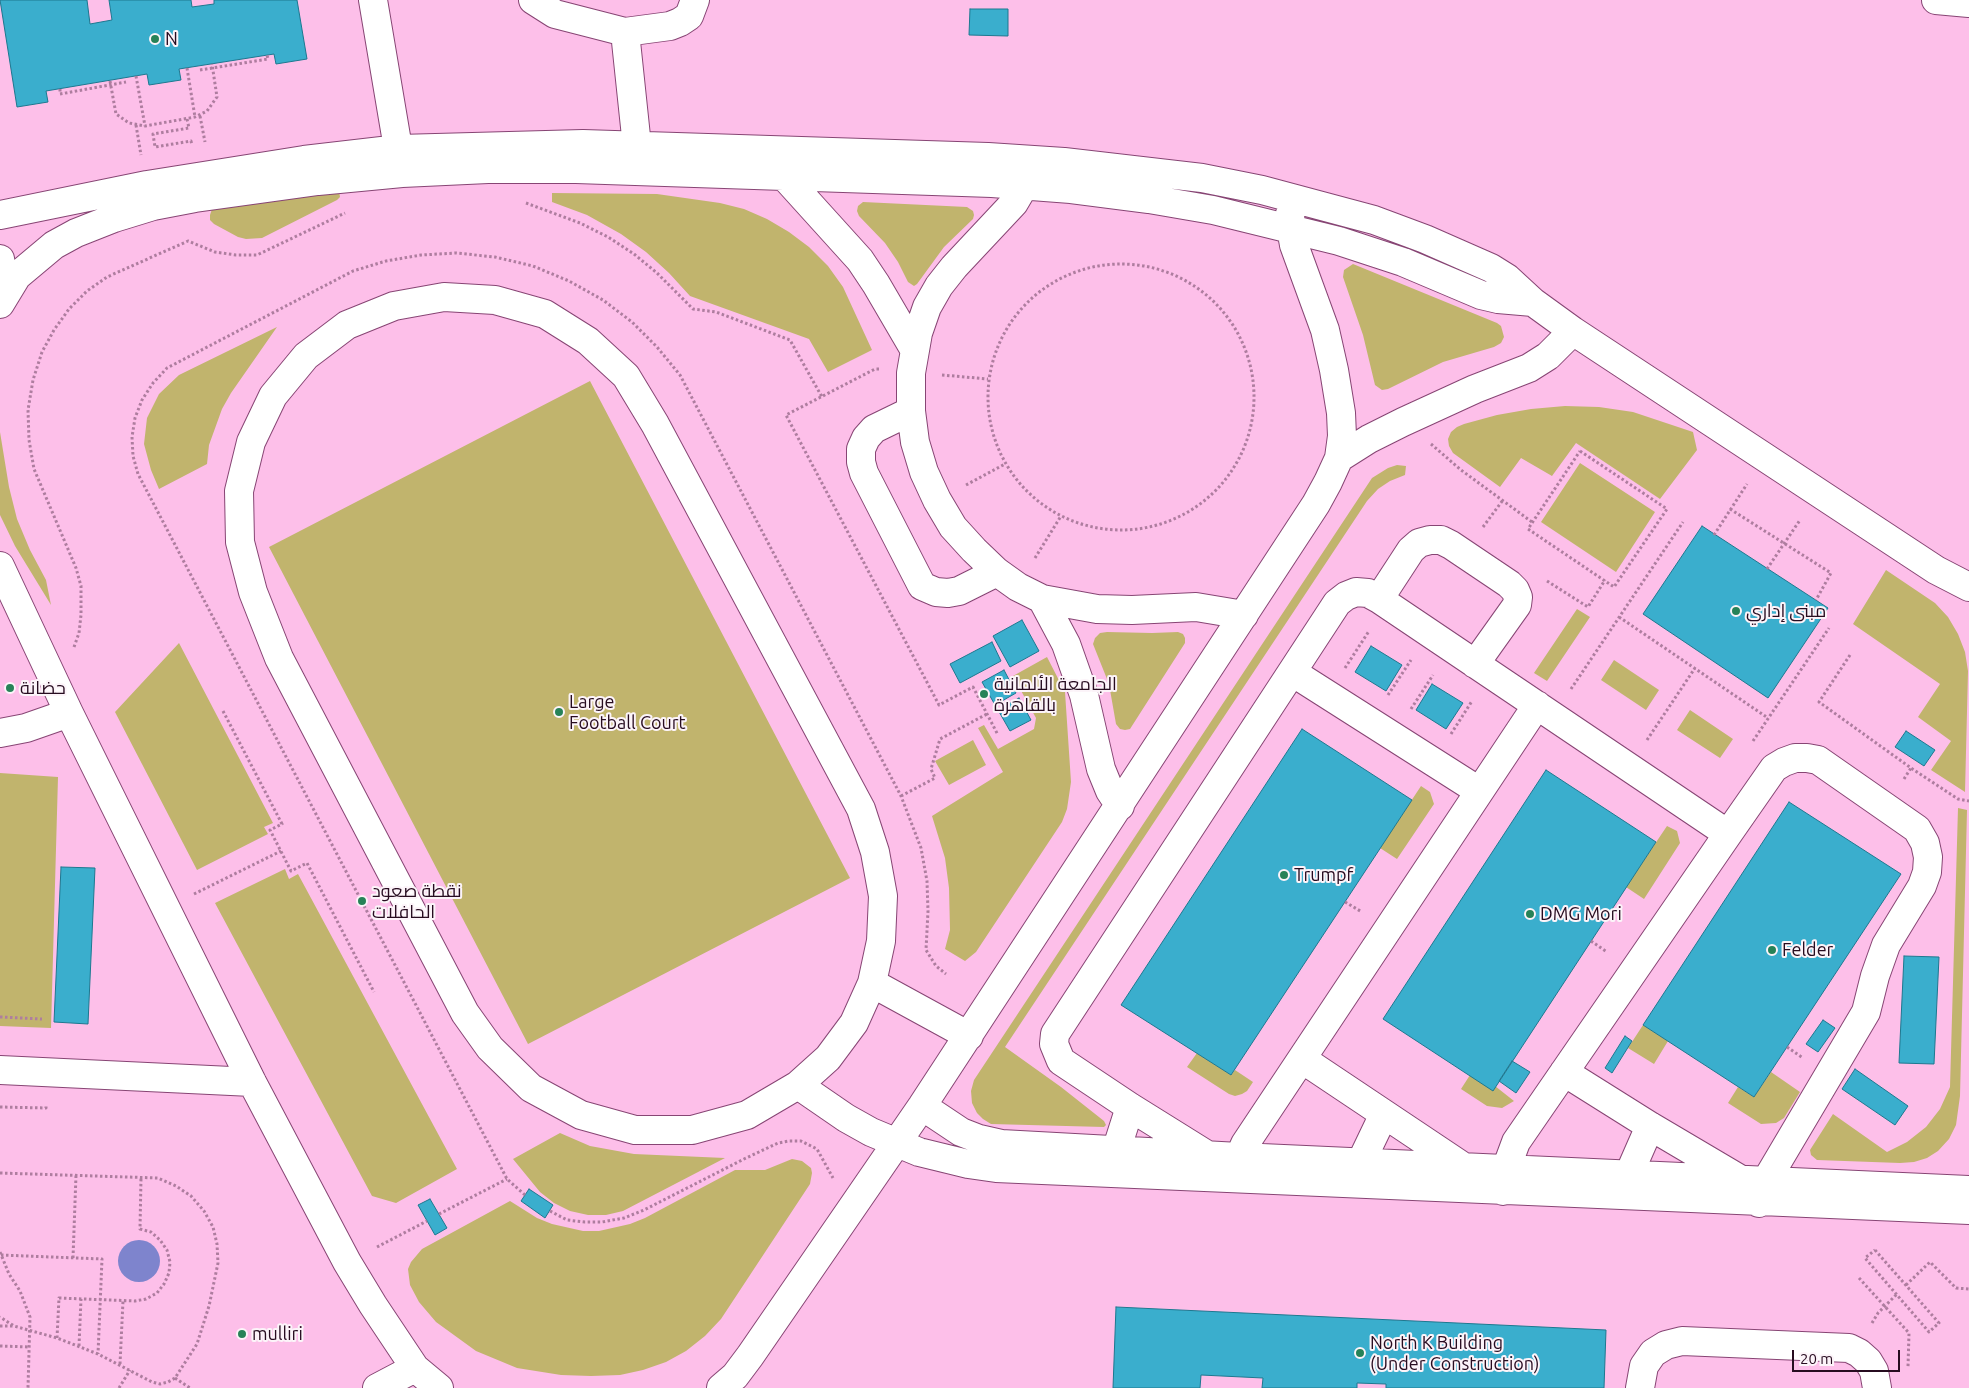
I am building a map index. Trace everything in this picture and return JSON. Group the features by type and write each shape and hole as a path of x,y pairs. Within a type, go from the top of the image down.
{"lane":[{"path":"373,0 400,161"},
{"path":"533,0 554,14 625,32 670,26 680,22 689,16 695,0"},
{"path":"1936,0 1969,3"},
{"path":"625,32 637,146"},
{"path":"2,301 17,276 54,245 76,233 114,218 153,206 318,180 400,161 583,144 637,146 783,164 1071,189 1149,199 1213,210 1340,241 1403,262 1481,295 1498,299 1533,302"},
{"path":"0,215 147,185 304,160 400,161 488,169 1032,160 1202,178 1292,197 1374,220 1476,260 1507,278 1533,302 1573,331 1936,570 1969,587"},
{"path":"1032,160 1024,186 1014,203 954,267 939,286 927,307 914,349 911,373 911,411 916,442 924,472 937,500 953,527 974,550 1007,579 1042,599 1097,608 1132,610 1196,607 1244,615"},
{"path":"783,164 860,260 914,349"},
{"path":"721,1388 735,1376 750,1356 898,1143 1120,806 1316,504 1328,482 1339,458 1342,436 1341,413 1325,330 1290,228 1292,197"},
{"path":"0,259 4,281 2,301"},
{"path":"444,297 495,300 545,314 588,340 626,376 655,424 861,809 875,852 883,896 881,941 872,984 854,1023 828,1058 798,1085 747,1115 692,1130 635,1130 580,1116 531,1088 490,1048 465,1013 279,658 253,592 240,542 240,491 250,442 273,396 306,356 347,326 394,306 444,297"},
{"path":"1339,458 1369,439 1403,422 1475,389 1530,368 1548,356 1573,331"},
{"path":"911,411 874,429 866,438 861,449 861,462 864,473 922,586 936,592 948,593 1007,579"},
{"path":"1383,602 1411,550 1419,543 1441,540 1450,545 1515,590 1518,597 1517,605 1483,669"},
{"path":"0,566 70,713 252,1082 347,1262 415,1368 439,1388"},
{"path":"1728,834 1383,602 1368,594 1356,592 1337,602 1056,1034 1054,1044 1061,1061 1207,1155 1237,1168 1361,1162 1463,1167 1505,1180 1629,1174 1969,1210"},
{"path":"1042,599 1066,644 1084,695 1101,769 1110,791 1120,806"},
{"path":"1292,672 1479,792"},
{"path":"1237,1168 1244,1144 1479,792 1545,710"},
{"path":"0,733 26,728 70,713"},
{"path":"1505,1180 1516,1142 1774,768 1790,760 1806,758 1818,760 1917,830 1925,844 1928,857 1927,872 1922,886 1886,945 1875,976 1866,1012 1755,1188"},
{"path":"872,984 969,1036"},
{"path":"1302,1059 1463,1167"},
{"path":"0,1070 252,1082"},
{"path":"1564,1072 1650,1126 1755,1188"},
{"path":"798,1085 846,1118 898,1143 941,1158 996,1168 1237,1168 1505,1180 1755,1188 1969,1190"},
{"path":"922,1106 960,1132 1001,1144 1207,1155"},
{"path":"1116,1151 1130,1107"},
{"path":"1361,1162 1384,1114"},
{"path":"1629,1174 1650,1126"},
{"path":"1640,1388 1644,1366 1653,1353 1666,1344 1682,1342 1849,1348 1859,1353 1868,1361 1874,1372 1877,1388"},
{"path":"377,1388 415,1368"}],"path":[{"path":"200,70 212,66 268,59 267,55"},
{"path":"110,83 116,114 121,119 136,125 145,126 187,119 208,111 217,97 212,66"},
{"path":"187,68 195,117"},
{"path":"136,76 145,126"},
{"path":"60,89 60,94 110,83 126,82"},
{"path":"187,119 189,128 153,134 155,147 191,142 192,147"},
{"path":"136,125 141,155"},
{"path":"525,1195 507,1179 138,474 133,456 132,438 135,418 142,400 153,383 167,368 353,271 386,261 421,255 456,254 495,257 533,266 569,281 603,300 632,322 680,375 900,796 920,848 927,881 926,950 936,966 946,974"},
{"path":"1118,264 1145,266 1170,273 1194,286 1216,303 1233,324 1245,347 1253,373 1255,400 1252,426 1243,452 1230,475 1212,495 1190,511 1166,522 1140,529 1113,530 1086,526 1061,516 1030,494 1005,464 996,444 990,423 987,401 988,379 994,353 1006,329 1022,307 1042,290 1065,276 1091,267 1118,264"},
{"path":"1403,422 1462,470 1532,522"},
{"path":"1580,451 1666,509 1614,586 1528,529 1532,522 1580,451"},
{"path":"1714,534 1764,456"},
{"path":"937,500 1005,464"},
{"path":"1767,569 1818,493"},
{"path":"1487,522 1503,500"},
{"path":"1730,509 1831,573 1816,600"},
{"path":"1007,579 1061,516"},
{"path":"1545,710 1619,617 1683,522"},
{"path":"1515,590 1528,569 1588,606 1605,580"},
{"path":"1327,695 1383,602"},
{"path":"1619,617 1768,718"},
{"path":"1752,742 1829,628"},
{"path":"1370,722 1429,633"},
{"path":"1393,736 1451,647"},
{"path":"1850,655 1819,702 1911,768 1958,799 1969,801"},
{"path":"1661,719 1695,668"},
{"path":"1433,762 1483,669"},
{"path":"223,711 282,824 270,830 291,871 306,863 374,992"},
{"path":"900,796 935,778 931,769 940,739 987,714"},
{"path":"166,908 281,851"},
{"path":"0,1017 42,1019"},
{"path":"0,1107 35,1108"},
{"path":"550,1211 567,1220 585,1222 602,1222 624,1218 644,1210 778,1143 801,1141 818,1149 830,1171 839,1195 845,1220"},
{"path":"0,1173 158,1178 176,1186 191,1196 204,1211 213,1227 217,1244 218,1263 209,1306 197,1344 175,1378 168,1382 160,1384 98,1354 56,1338 14,1326 0,1326"},
{"path":"73,1258 76,1176"},
{"path":"56,1338 60,1298 123,1301 146,1299 157,1293 164,1284 169,1273 170,1262 167,1250 151,1232 140,1229 141,1177"},
{"path":"439,1214 507,1179"},
{"path":"347,1262 427,1221"},
{"path":"1875,1250 1939,1323 1930,1332 1897,1294 1865,1258 1875,1250"},
{"path":"28,1388 30,1317 26,1304 1,1254 102,1259 98,1354"},
{"path":"1906,1285 1930,1262 1956,1288 1969,1289"},
{"path":"1858,1278 1909,1333 1908,1370"},
{"path":"1870,1326 1878,1313 1897,1294"},
{"path":"79,1346 81,1299"},
{"path":"120,1364 123,1301"},
{"path":"0,1317 14,1326"},
{"path":"0,1346 30,1347"},
{"path":"119,1388 130,1370"},
{"path":"175,1378 190,1388"}],"shaded area":[{"path":"339,191 340,197 337,200 262,238 246,239 238,237 210,220 212,209"},
{"path":"552,193 657,194 720,203 744,209 767,219 809,247 828,266 843,287 872,350 828,372 809,339 690,296 646,252 621,234 587,215 552,202"},
{"path":"863,202 967,207 973,211 974,215 973,219 944,247 914,286 908,282 898,262 885,243 859,216 858,206"},
{"path":"1353,264 1497,323 1501,326 1504,337 1501,343 1494,347 1443,362 1388,389 1382,390 1375,385 1363,335 1343,277 1344,270"},
{"path":"277,327 222,409 209,445 207,464 159,489 151,470 144,444 147,418 159,394 179,375"},
{"name":"Large Football Court","path":"590,381 850,878 528,1044 269,547"},
{"path":"1565,406 1599,407 1633,412 1693,432 1697,450 1660,499 1576,443 1552,476 1521,458 1500,487 1453,453 1449,446 1448,439 1451,432 1464,424 1497,415"},
{"path":"0,432 9,487 17,519 30,550 46,580 51,605 15,546 0,515"},
{"path":"1580,463 1655,512 1616,572 1541,522"},
{"path":"1397,465 1406,466 1405,475 1390,481 1378,489 1367,501 1005,1047 1061,1087 1104,1121 1106,1125 1104,1127 991,1124 977,1113 972,1103 971,1091 974,1080 1372,478"},
{"path":"1886,570 1935,603 1948,617 1958,634 1965,652 1968,671 1965,792 1931,770 1951,741 1918,717 1940,684 1853,624"},
{"path":"1577,609 1590,617 1547,681 1534,673"},
{"path":"1178,632 1183,634 1185,638 1185,643 1130,729 1120,729 1116,724 1109,684 1093,644 1095,638 1100,633"},
{"path":"179,643 273,823 264,827 268,834 197,870 115,712"},
{"path":"1047,657 1065,692 1071,782 1067,809 1062,822 976,952 965,961 945,949 950,930 949,888 945,858 932,816 1003,772 978,728 984,725 998,749 1034,729 1036,718 1013,676"},
{"path":"1614,660 1659,690 1646,710 1601,680"},
{"path":"1690,710 1733,739 1720,758 1677,730"},
{"path":"973,740 986,765 949,785 935,761"},
{"path":"0,773 58,777 51,1028 0,1026"},
{"path":"1421,786 1430,792 1434,804 1397,859 1380,848"},
{"path":"1958,808 1967,810 1960,1096 1956,1125 1949,1139 1938,1151 1927,1158 1914,1162 1817,1160 1811,1155 1810,1150 1833,1114 1887,1152 1907,1142 1926,1127 1940,1109 1950,1087"},
{"path":"1667,826 1677,831 1680,843 1644,899 1626,887"},
{"path":"285,869 289,879 298,874 457,1169 396,1203 372,1196 215,903"},
{"path":"1643,1025 1668,1041 1654,1064 1628,1048"},
{"path":"1197,1053 1231,1075 1235,1070 1253,1082 1247,1091 1242,1094 1235,1096 1229,1094 1187,1067"},
{"path":"1771,1072 1800,1092 1784,1118 1776,1123 1761,1124 1728,1103 1738,1087 1754,1097"},
{"path":"1470,1075 1495,1086 1514,1101 1502,1108 1487,1106 1461,1089"},
{"path":"560,1133 590,1146 634,1154 725,1158 623,1211 606,1215 588,1215 570,1211 554,1203 540,1192 513,1159"},
{"path":"792,1159 802,1161 811,1168 810,1184 721,1319 705,1336 686,1351 666,1362 643,1370 620,1375 591,1376 561,1375 517,1368 476,1351 436,1322 419,1302 410,1285 408,1269 411,1262 422,1249 510,1201 537,1218 552,1224 583,1231 599,1231 630,1224 645,1218 735,1170 765,1170"}],"water":[{"path":"143,1240 151,1243 157,1249 160,1261 157,1273 151,1279 135,1282 127,1279 121,1273 118,1257 121,1249 127,1243"}],"building":[{"name":"N","path":"0,0 87,0 90,24 112,20 109,0 191,0 192,7 214,4 214,0 297,0 307,59 276,64 274,54 179,69 181,80 149,85 147,74 46,91 48,102 17,107"},
{"path":"970,9 1008,9 1008,36 969,35"},
{"name":"مبنى إداري","path":"1702,526 1828,608 1768,698 1643,614"},
{"path":"1022,620 1039,651 1010,667 993,636"},
{"path":"992,642 1001,661 960,683 950,664"},
{"path":"1371,646 1402,665 1386,691 1355,672"},
{"path":"1004,670 1016,693 995,705 982,682"},
{"path":"1432,684 1463,703 1446,729 1416,710"},
{"path":"1019,698 1031,720 1010,731 998,710"},
{"name":"Trumpf","path":"1302,729 1412,800 1231,1075 1121,1005"},
{"path":"1906,731 1935,750 1924,766 1895,747"},
{"name":"DMG Mori","path":"1546,770 1656,842 1493,1091 1383,1019"},
{"name":"Felder","path":"1789,802 1901,874 1754,1097 1643,1025"},
{"path":"61,867 95,868 88,1024 54,1022"},
{"path":"1904,956 1939,957 1934,1064 1899,1063"},
{"path":"1823,1020 1835,1028 1818,1052 1806,1044"},
{"path":"1625,1036 1632,1041 1612,1073 1605,1068"},
{"path":"1512,1061 1530,1072 1516,1093 1499,1081"},
{"path":"1855,1069 1908,1106 1895,1125 1842,1089"},
{"path":"529,1189 553,1205 545,1218 521,1201"},
{"path":"430,1199 447,1228 435,1235 418,1205"},
{"name":"North K Building (Under Construction)","path":"1116,1307 1606,1330 1604,1388 1386,1388 1386,1384 1357,1383 1357,1388 1262,1388 1263,1378 1201,1375 1200,1388 1113,1388"}],"place":[{"name":"N","path":"155,39"},
{"name":"مبنى إداري","path":"1736,611"},
{"name":"حضانة","path":"10,688"},
{"name":"الجامعة الألمانية بالقاهرة","path":"984,694"},
{"name":"Large Football Court","path":"559,712"},
{"name":"Trumpf","path":"1284,875"},
{"name":"نقطة صعود الحافلات","path":"362,901"},
{"name":"DMG Mori","path":"1530,914"},
{"name":"Felder","path":"1772,950"},
{"name":"mulliri","path":"242,1334"},
{"name":"North K Building (Under Construction)","path":"1360,1353"}]}
